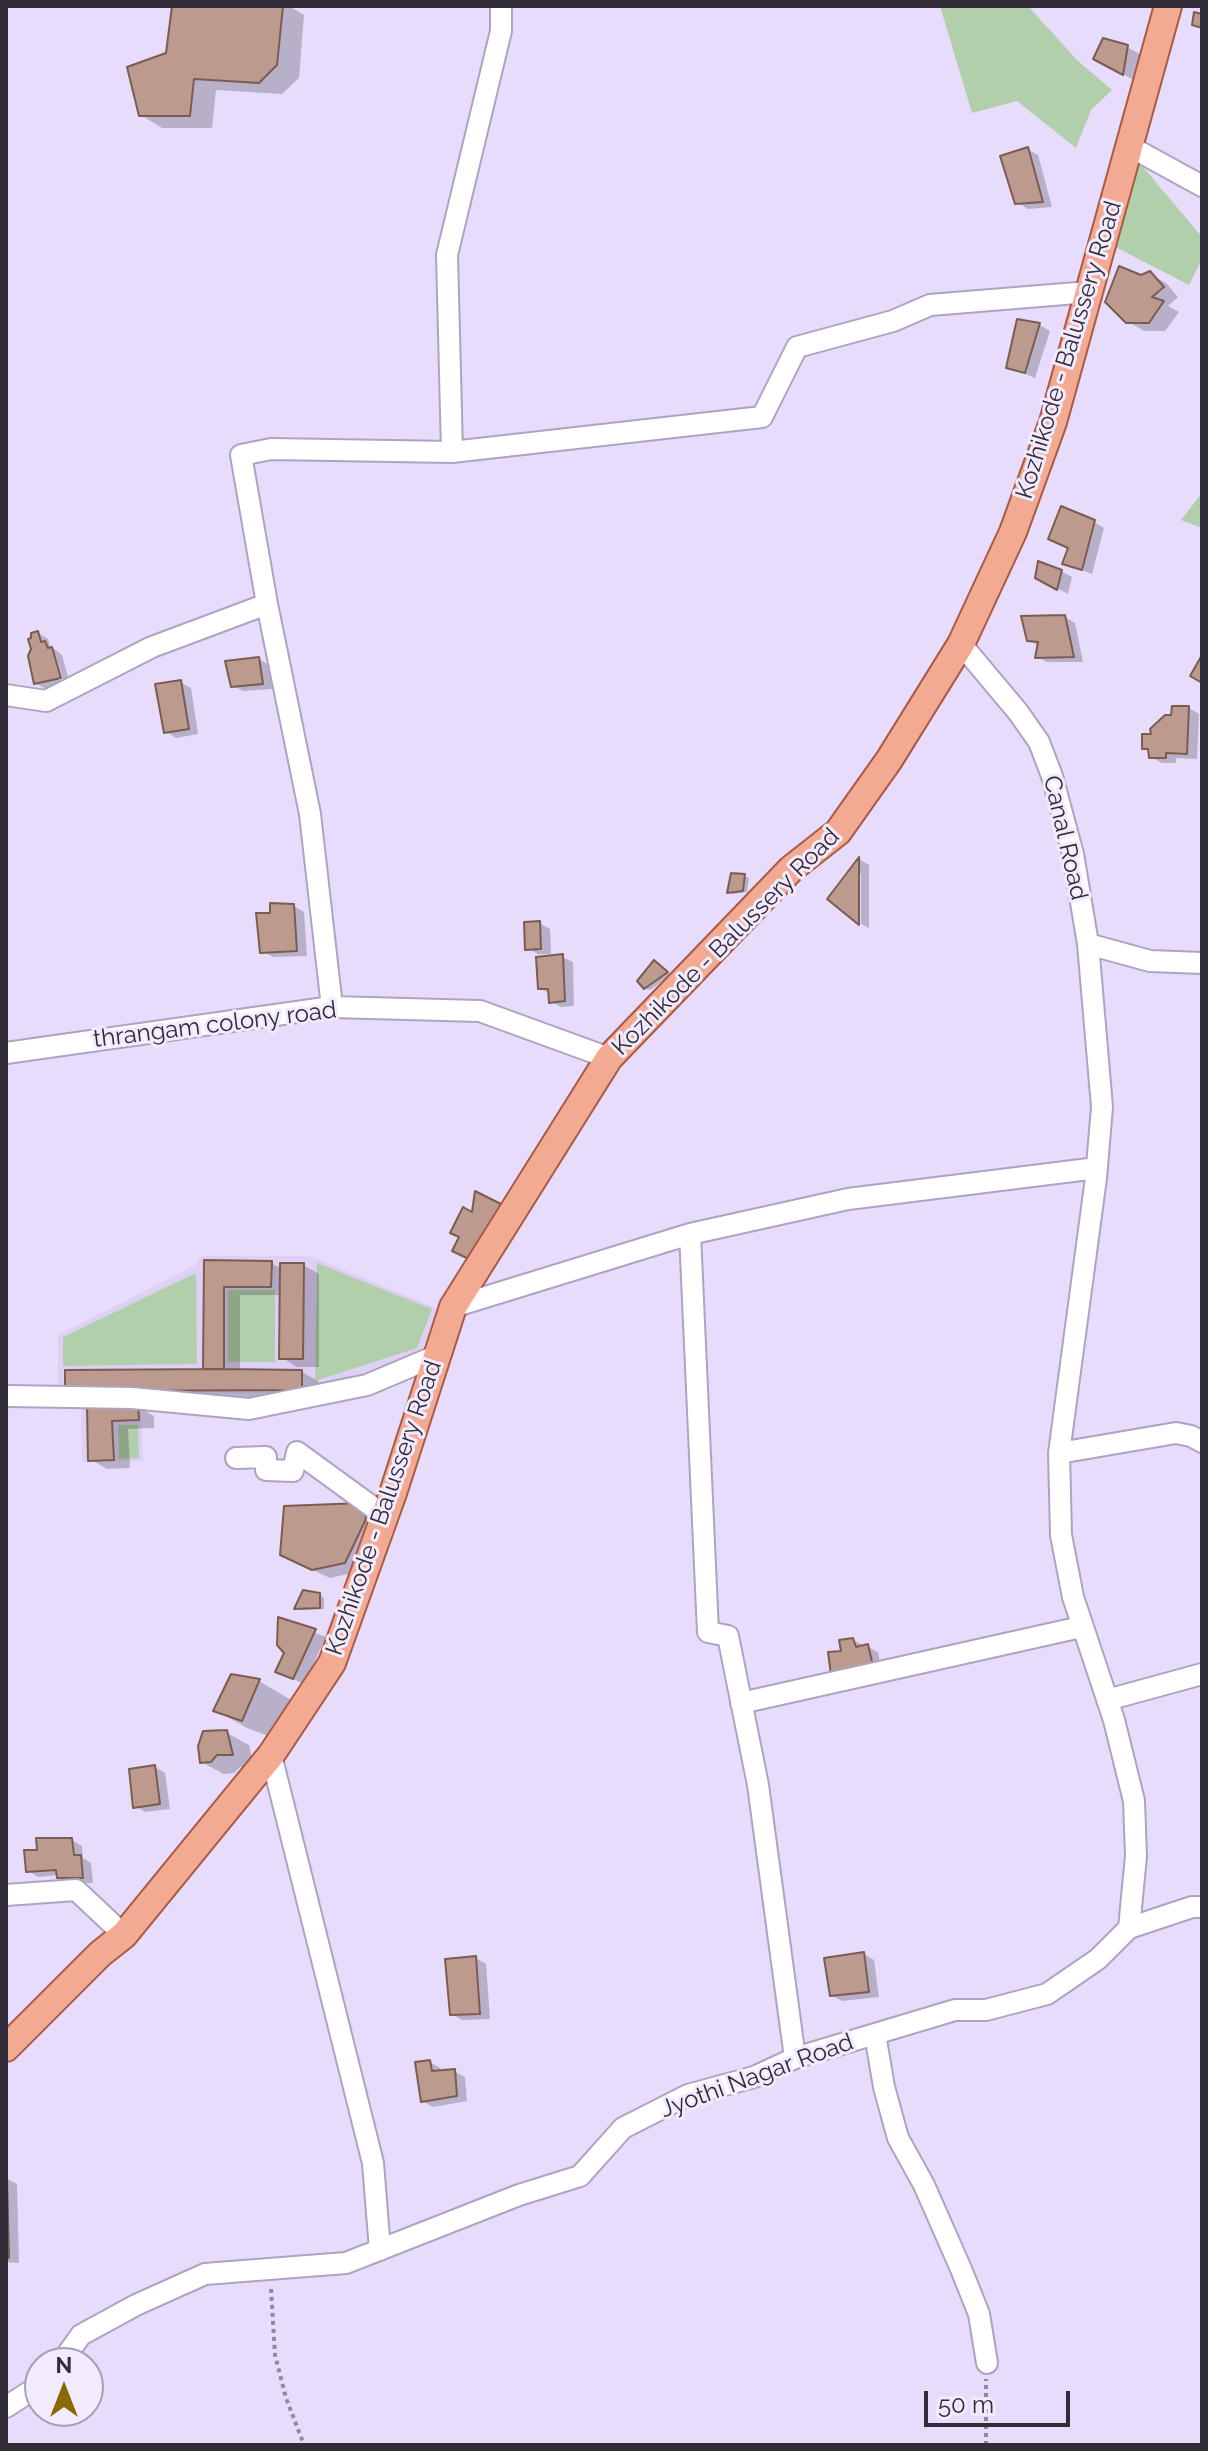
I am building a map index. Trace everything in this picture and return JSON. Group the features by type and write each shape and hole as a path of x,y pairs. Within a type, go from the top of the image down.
{"main road":[{"name":"Kozhikode - Balussery Road","path":"6,2048 100,1954 124,1935 271,1755 332,1663 385,1516 453,1307 609,1058 791,869 838,832 889,760 961,644 1013,532 1053,422 1168,6"}],"street":[{"path":"452,452 447,255 501,31 501,6"},
{"path":"1129,146 1202,186"},
{"path":"332,1007 310,814 267,604 241,455 271,449 452,452 762,417 797,347 893,321 930,305 1089,292"},
{"path":"6,695 46,701 152,647 267,604"},
{"name":"Canal Road","path":"961,644 1039,742 1052,776 1073,854 1088,944 1102,1107 1097,1168 1059,1453 1061,1535 1081,1627 1107,1700 1134,1801 1136,1856 1129,1928"},
{"path":"1088,944 1150,961 1202,963"},
{"name":"thrangam colony road","path":"6,1053 332,1007 480,1011 609,1058"},
{"path":"453,1307 690,1234 848,1199 1097,1168"},
{"path":"690,1234 708,1632 728,1636 758,1785 795,2058"},
{"path":"7,1394 132,1398 249,1409 367,1385 438,1355"},
{"path":"1059,1453 1176,1433 1202,1442"},
{"path":"236,1458 266,1457 266,1470 293,1471 297,1452 385,1516"},
{"path":"741,1703 1081,1627"},
{"path":"1107,1700 1202,1674"},
{"path":"271,1755 373,2163 380,2250"},
{"path":"6,1895 76,1890 124,1935"},
{"name":"Jyothi Nagar Road","path":"72,2347 81,2335 205,2274 346,2263 519,2195 580,2176 623,2128 688,2095 754,2077 795,2058 955,2010 986,2010 1047,1994 1098,1959 1129,1928 1192,1907 1202,1907"},
{"path":"875,2034 884,2087 898,2138 924,2185 979,2314 987,2363"},
{"path":"6,2407 24,2395"}],"path":[{"path":"272,2269 275,2355 286,2398 304,2445"},
{"path":"986,2445 987,2363"}],"shaded area":[{"path":"202,1256 310,1256 439,1309 421,1352 312,1393 58,1395 58,1335 194,1266"},
{"path":"141,1402 143,1461 82,1462 81,1403"}],"green space":[{"path":"940,6 1028,6 1077,60 1112,90 1091,110 1076,148 1017,101 972,113"},
{"path":"1138,161 1202,237 1202,259 1189,285 1098,238"},
{"path":"1202,493 1202,528 1181,520"},
{"path":"317,1263 432,1309 417,1348 315,1381"},
{"path":"196,1273 197,1364 63,1366 63,1337"},
{"path":"228,1290 275,1290 275,1362 228,1362"},
{"path":"118,1425 138,1425 139,1458 119,1459"}],"building":[{"path":"172,6 283,6 277,65 259,83 194,79 190,116 139,116 127,67 166,53"},
{"path":"1194,12 1202,14 1202,28 1192,25"},
{"path":"1103,38 1128,45 1123,75 1093,59"},
{"path":"1028,147 1043,202 1015,204 1000,156"},
{"path":"1119,266 1141,275 1150,271 1164,287 1152,297 1164,301 1149,323 1126,323 1105,302"},
{"path":"1017,319 1040,323 1025,373 1006,368"},
{"path":"1061,506 1095,520 1082,570 1062,564 1068,548 1048,539"},
{"path":"1038,561 1062,570 1057,590 1035,578"},
{"path":"1065,615 1074,657 1035,658 1038,642 1027,641 1021,616"},
{"path":"38,631 41,642 45,641 48,648 52,647 61,678 34,684 28,639 31,633"},
{"path":"1202,655 1202,683 1190,676"},
{"path":"259,657 263,684 231,687 225,661"},
{"path":"181,680 189,729 164,733 155,684"},
{"path":"1172,706 1189,706 1187,754 1166,753 1166,758 1149,758 1148,749 1142,749 1142,734 1151,734 1150,729 1165,715 1171,715"},
{"path":"859,857 859,925 827,899"},
{"path":"731,873 745,874 743,891 727,893"},
{"path":"270,903 294,904 297,951 260,953 256,913 270,913"},
{"path":"540,921 541,949 525,950 524,922"},
{"path":"563,954 565,1001 549,1003 548,989 538,989 536,957"},
{"path":"654,960 668,972 644,989 637,981"},
{"path":"475,1191 501,1204 473,1261 452,1251 459,1237 450,1233 463,1207 472,1212"},
{"path":"204,1260 272,1261 271,1287 224,1287 224,1369 203,1369"},
{"path":"280,1263 304,1263 303,1359 279,1359"},
{"path":"65,1370 302,1370 302,1390 65,1391"},
{"path":"138,1405 139,1420 112,1421 114,1460 88,1461 87,1407"},
{"path":"362,1503 366,1519 345,1563 312,1570 280,1555 284,1506"},
{"path":"303,1590 320,1593 320,1608 294,1609"},
{"path":"278,1617 316,1629 293,1679 275,1672 284,1653 277,1645"},
{"path":"853,1638 856,1647 868,1644 873,1666 831,1675 828,1652 841,1651 839,1640"},
{"path":"231,1674 260,1679 242,1721 213,1711"},
{"path":"227,1730 233,1755 217,1755 211,1762 200,1763 198,1746 203,1731"},
{"path":"155,1765 160,1804 133,1808 129,1769"},
{"path":"36,1838 72,1838 74,1855 81,1855 83,1878 57,1878 56,1870 26,1872 24,1850 37,1850"},
{"path":"864,1952 869,1992 830,1996 824,1958"},
{"path":"476,1956 480,2014 450,2015 445,1959"},
{"path":"430,2060 432,2071 455,2069 457,2096 421,2102 415,2062"},
{"path":"7,2176 9,2258 6,2258"}]}
